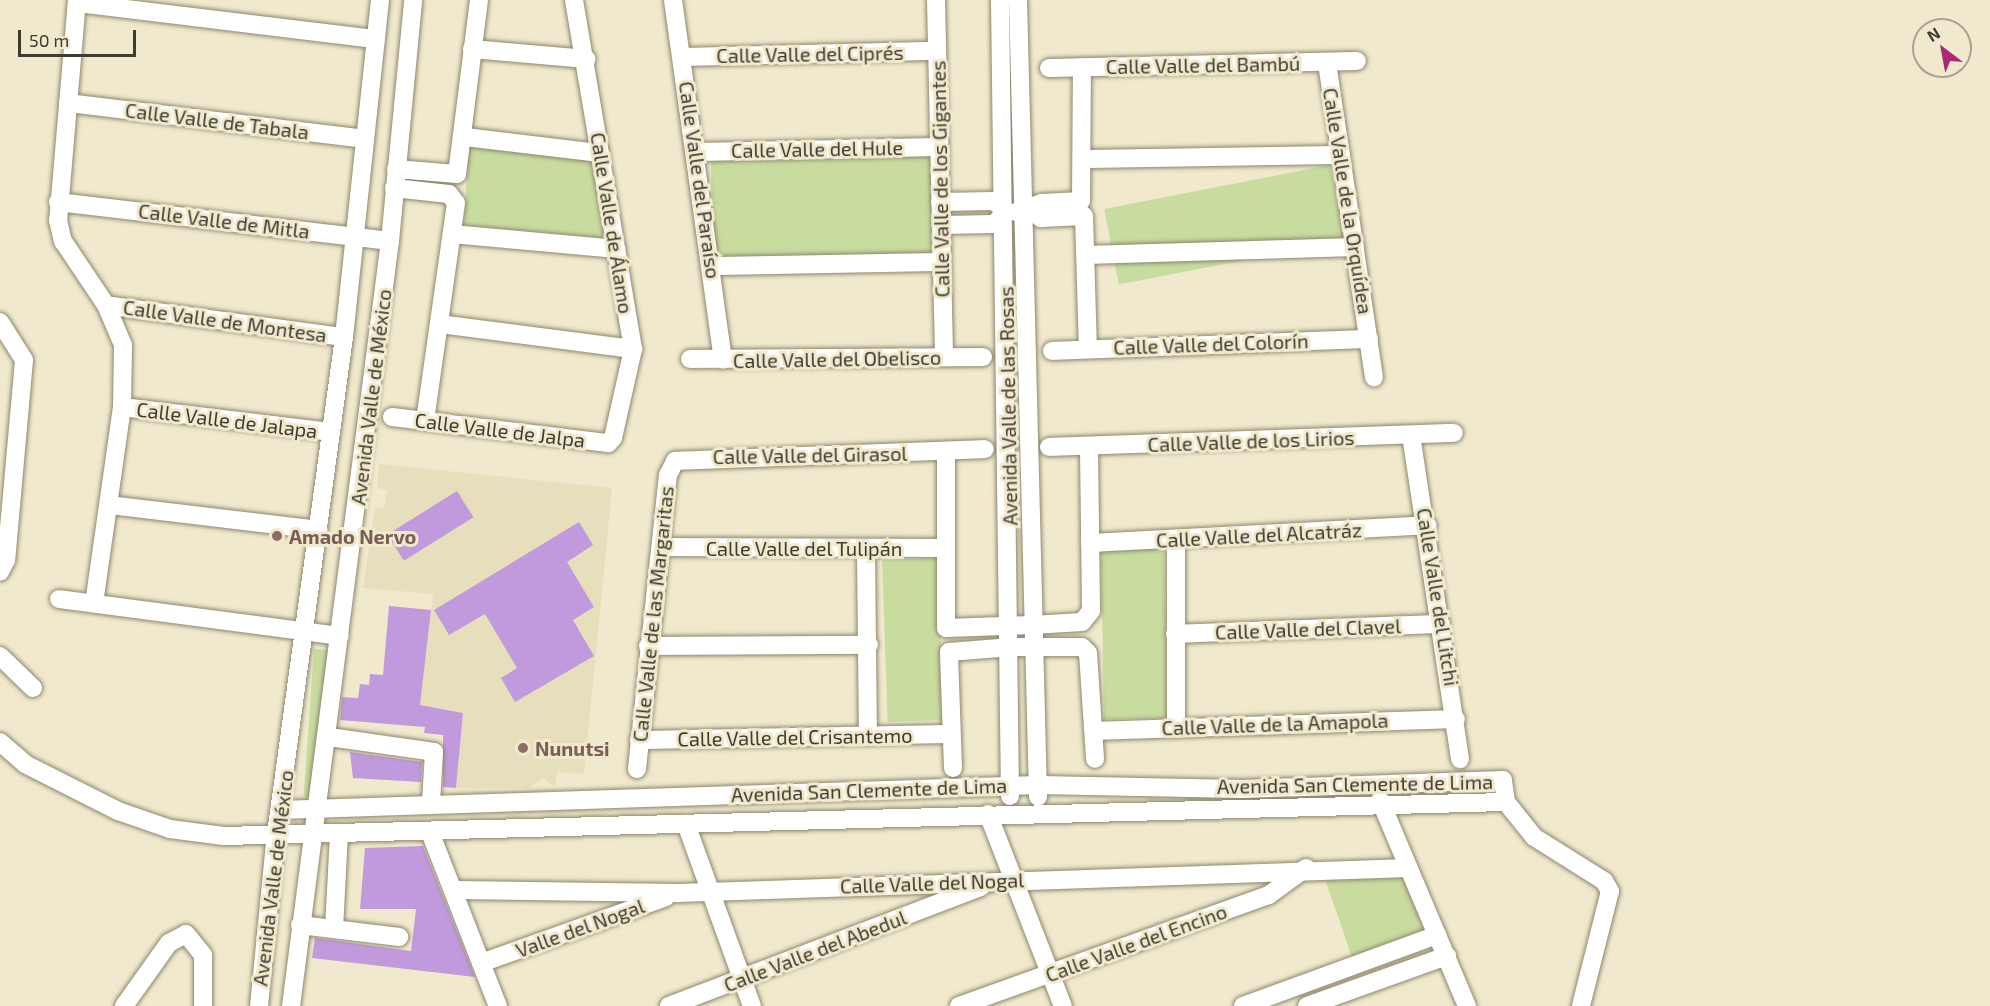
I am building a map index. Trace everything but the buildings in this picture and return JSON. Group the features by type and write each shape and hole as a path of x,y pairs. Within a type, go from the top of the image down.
{"street":[{"name":"Avenida Valle de México","path":"259,1006 279,810 306,632 344,337 380,0"},
{"name":"Avenida Valle de México","path":"291,1006 310,835 329,737 390,241 413,0"},
{"path":"396,169 457,174 465,137 472,49 479,0"},
{"name":"Calle Valle de Álamo","path":"574,0 587,59 600,153 633,349 608,443"},
{"name":"Calle Valle del Paraíso","path":"673,0 698,152 723,360"},
{"name":"Calle Valle de los Gigantes","path":"936,0 937,147 944,357"},
{"name":"Avenida Valle de las Rosas","path":"1000,0 1006,212 1011,625 1010,812"},
{"name":"Avenida Valle de las Rosas","path":"1018,0 1028,211 1032,625 1038,811"},
{"path":"94,603 122,407 123,345 106,305 63,241 58,202 77,2 376,39"},
{"path":"472,49 587,59"},
{"name":"Calle Valle del Ciprés","path":"683,57 936,51"},
{"name":"Calle Valle del Bambú","path":"1049,68 1357,61"},
{"name":"Calle Valle de la Orquídea","path":"1327,63 1374,378"},
{"path":"1082,67 1083,208 1088,348"},
{"name":"Calle Valle de Tabala","path":"68,103 365,139"},
{"path":"465,137 600,153"},
{"name":"Calle Valle del Hule","path":"698,152 937,147"},
{"path":"1082,159 1341,155"},
{"path":"394,188 455,197 440,324 425,421"},
{"path":"940,202 994,201 1006,212"},
{"name":"Calle Valle de Mitla","path":"58,202 390,241"},
{"path":"941,225 993,225 1006,212 1028,211 1042,203 1083,208"},
{"path":"452,234 616,249"},
{"path":"1086,255 1355,247"},
{"path":"712,266 942,262"},
{"name":"Calle Valle de Montesa","path":"106,305 344,337"},
{"path":"0,322 24,360 6,560 0,572"},
{"path":"440,324 633,349"},
{"name":"Calle Valle del Colorín","path":"1052,351 1369,339"},
{"name":"Calle Valle del Obelisco","path":"690,359 983,357"},
{"name":"Calle Valle de Jalapa","path":"122,407 331,432"},
{"name":"Calle Valle de Jalpa","path":"392,417 608,443"},
{"name":"Calle Valle de los Lirios","path":"1049,447 1454,433"},
{"name":"Calle Valle del Litchi","path":"1411,435 1428,525 1460,759"},
{"path":"945,453 946,628 1032,625 1088,617 1089,446"},
{"name":"Calle Valle del Girasol","path":"675,461 685,456 945,453 985,449"},
{"name":"Calle Valle de las Margaritas","path":"637,769 648,646 668,475 675,461"},
{"path":"109,505 319,530"},
{"name":"Calle Valle del Alcatráz","path":"1090,543 1176,541 1428,525"},
{"path":"1176,541 1176,727"},
{"name":"Calle Valle del Tulipán","path":"661,547 866,550 946,548"},
{"path":"866,550 869,645 868,736"},
{"path":"59,599 340,636"},
{"name":"Calle Valle del Clavel","path":"1175,634 1441,624"},
{"path":"648,646 869,645"},
{"path":"953,768 949,652 1011,648 1082,647 1088,653 1095,759"},
{"path":"0,656 33,688"},
{"name":"Calle Valle de la Amapola","path":"1094,731 1456,719"},
{"name":"Calle Valle del Crisantemo","path":"639,740 951,734"},
{"path":"329,737 434,752 431,802"},
{"name":"Avenida San Clemente de Lima","path":"0,742 25,764 118,811 170,829 224,836 430,832 1038,811 1383,808 1506,802 1503,780 1374,784 1038,785 431,802 316,812 279,810"},
{"path":"1374,784 1467,1006"},
{"path":"1506,802 1534,837 1604,881 1610,891 1581,1006"},
{"path":"987,814 1004,881 1063,1006"},
{"path":"686,824 752,1006"},
{"path":"430,832 456,890 498,1006"},
{"path":"334,929 339,834"},
{"name":"Calle Valle del Nogal","path":"456,890 678,893 1306,868 1408,868"},
{"name":"Calle Valle del Encino","path":"959,1006 1269,895 1306,868"},
{"name":"Calle Valle del Abedul","path":"669,1006 1004,881"},
{"name":"Valle del Nogal","path":"481,963 678,893"},
{"path":"300,925 399,937"},
{"path":"124,1006 169,943 186,934 203,955 203,1006"},
{"path":"1243,1006 1437,935"},
{"path":"1307,1006 1447,956"}],"shaded area":[{"path":"379,464 612,488 584,774 557,772 555,787 543,778 529,788 456,788 463,713 420,705 433,594 363,588 375,508 384,508 387,490 377,488"}],"green space":[{"path":"469,139 597,161 606,238 464,225"},
{"path":"932,156 934,257 713,261 711,160"},
{"path":"1330,165 1345,241 1119,284 1104,209"},
{"path":"1164,549 1167,718 1104,719 1101,550"},
{"path":"938,558 944,720 888,722 882,560"},
{"path":"314,649 330,650 320,798 304,797"},
{"path":"1324,876 1405,876 1425,933 1353,960"}],"place":[{"name":"Amado Nervo","path":"277,536"},
{"name":"Nunutsi","path":"523,748"}]}
